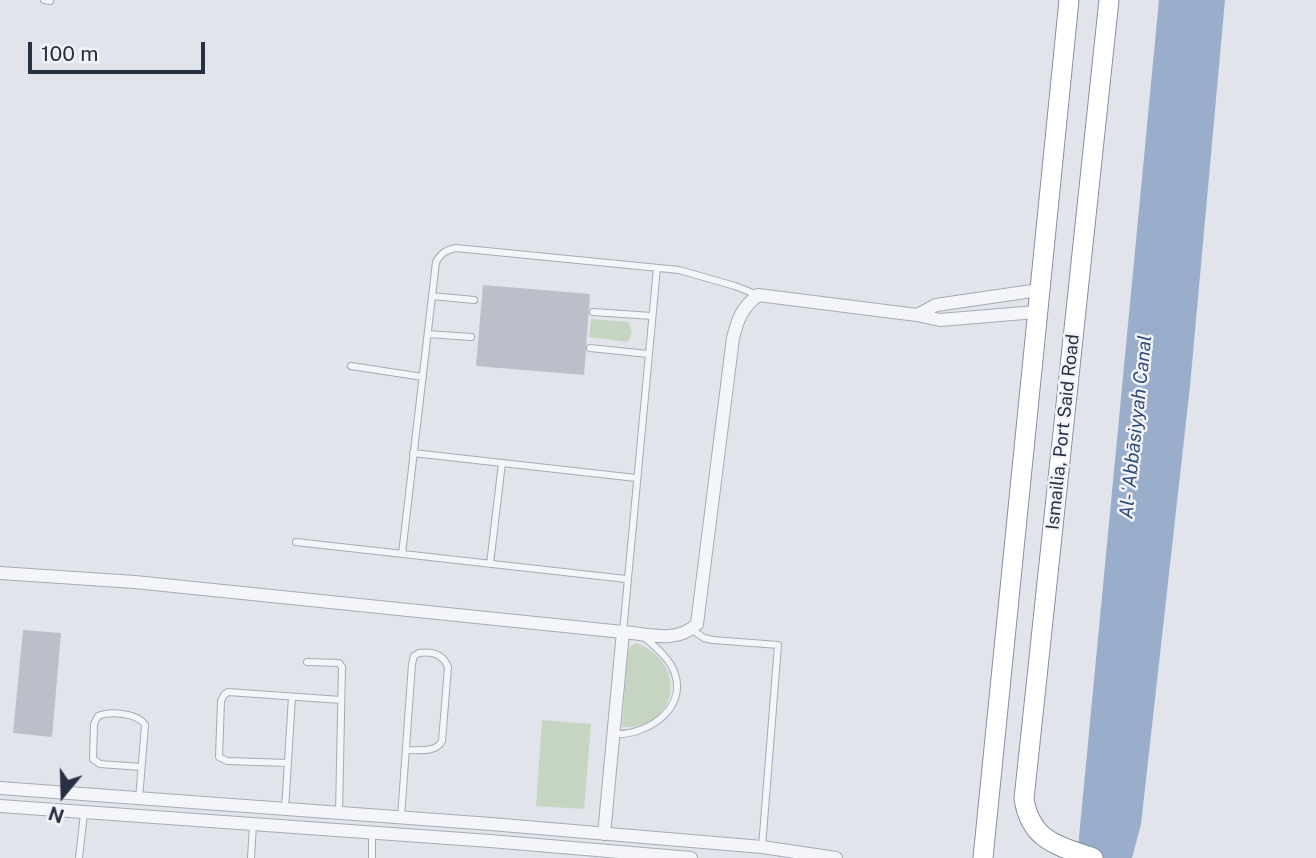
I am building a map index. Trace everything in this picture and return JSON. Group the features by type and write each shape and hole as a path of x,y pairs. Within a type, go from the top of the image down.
{"highway":[{"path":"980,856 1069,0"},
{"name":"Ismailia, Port Said Road","path":"1093,858 1050,842 1039,834 1031,824 1024,799 1109,0"}],"street":[{"path":"917,315 936,305 1039,290"},
{"path":"0,573 135,582 676,637 697,624 733,338 738,316 748,303 758,295 940,320 1036,312"},
{"path":"603,852 623,632"},
{"path":"0,788 491,824 762,847 830,858"},
{"path":"84,813 86,795"},
{"path":"0,806 691,858"},
{"path":"400,835 401,817"},
{"path":"490,841 491,824"},
{"path":"603,852 604,834"}],"lane":[{"path":"402,554 436,262 446,250 456,247 657,268 708,277 758,295"},
{"path":"623,632 657,268"},
{"path":"432,296 474,300"},
{"path":"593,312 652,316"},
{"path":"428,334 471,337"},
{"path":"590,348 648,355"},
{"path":"351,366 423,377"},
{"path":"414,453 636,478"},
{"path":"490,564 502,463"},
{"path":"296,542 626,579"},
{"path":"691,629 704,638 713,640 778,645 762,847"},
{"path":"612,734 635,732 656,723 670,709 676,694 676,680 670,664 640,633"},
{"path":"401,817 412,660 419,653 435,653 443,657 448,667 442,741 433,749 406,750"},
{"path":"307,662 333,662 341,665 339,813"},
{"path":"288,763 223,760 218,754 218,741 221,701 226,693 341,700"},
{"path":"285,809 292,697"},
{"path":"139,799 145,725 143,720 105,713 98,716 94,724 93,759 100,764 141,767"},
{"path":"79,858 84,813"},
{"path":"251,858 253,824"},
{"path":"372,833 372,858"}],"green space":[{"path":"591,319 629,322 632,333 628,342 589,337"},
{"path":"635,643 653,652 664,665 670,679 670,694 665,707 655,718 641,725 622,727 628,649"},
{"path":"542,720 591,724 584,809 536,806"}],"water":[{"name":"Al-ʿAbbāsiyyah Canal","path":"1159,0 1225,0 1190,386 1141,824 1132,858 1077,858"}],"building":[{"path":"483,285 590,294 584,375 476,366"},
{"path":"23,630 61,633 52,737 13,733"}]}
